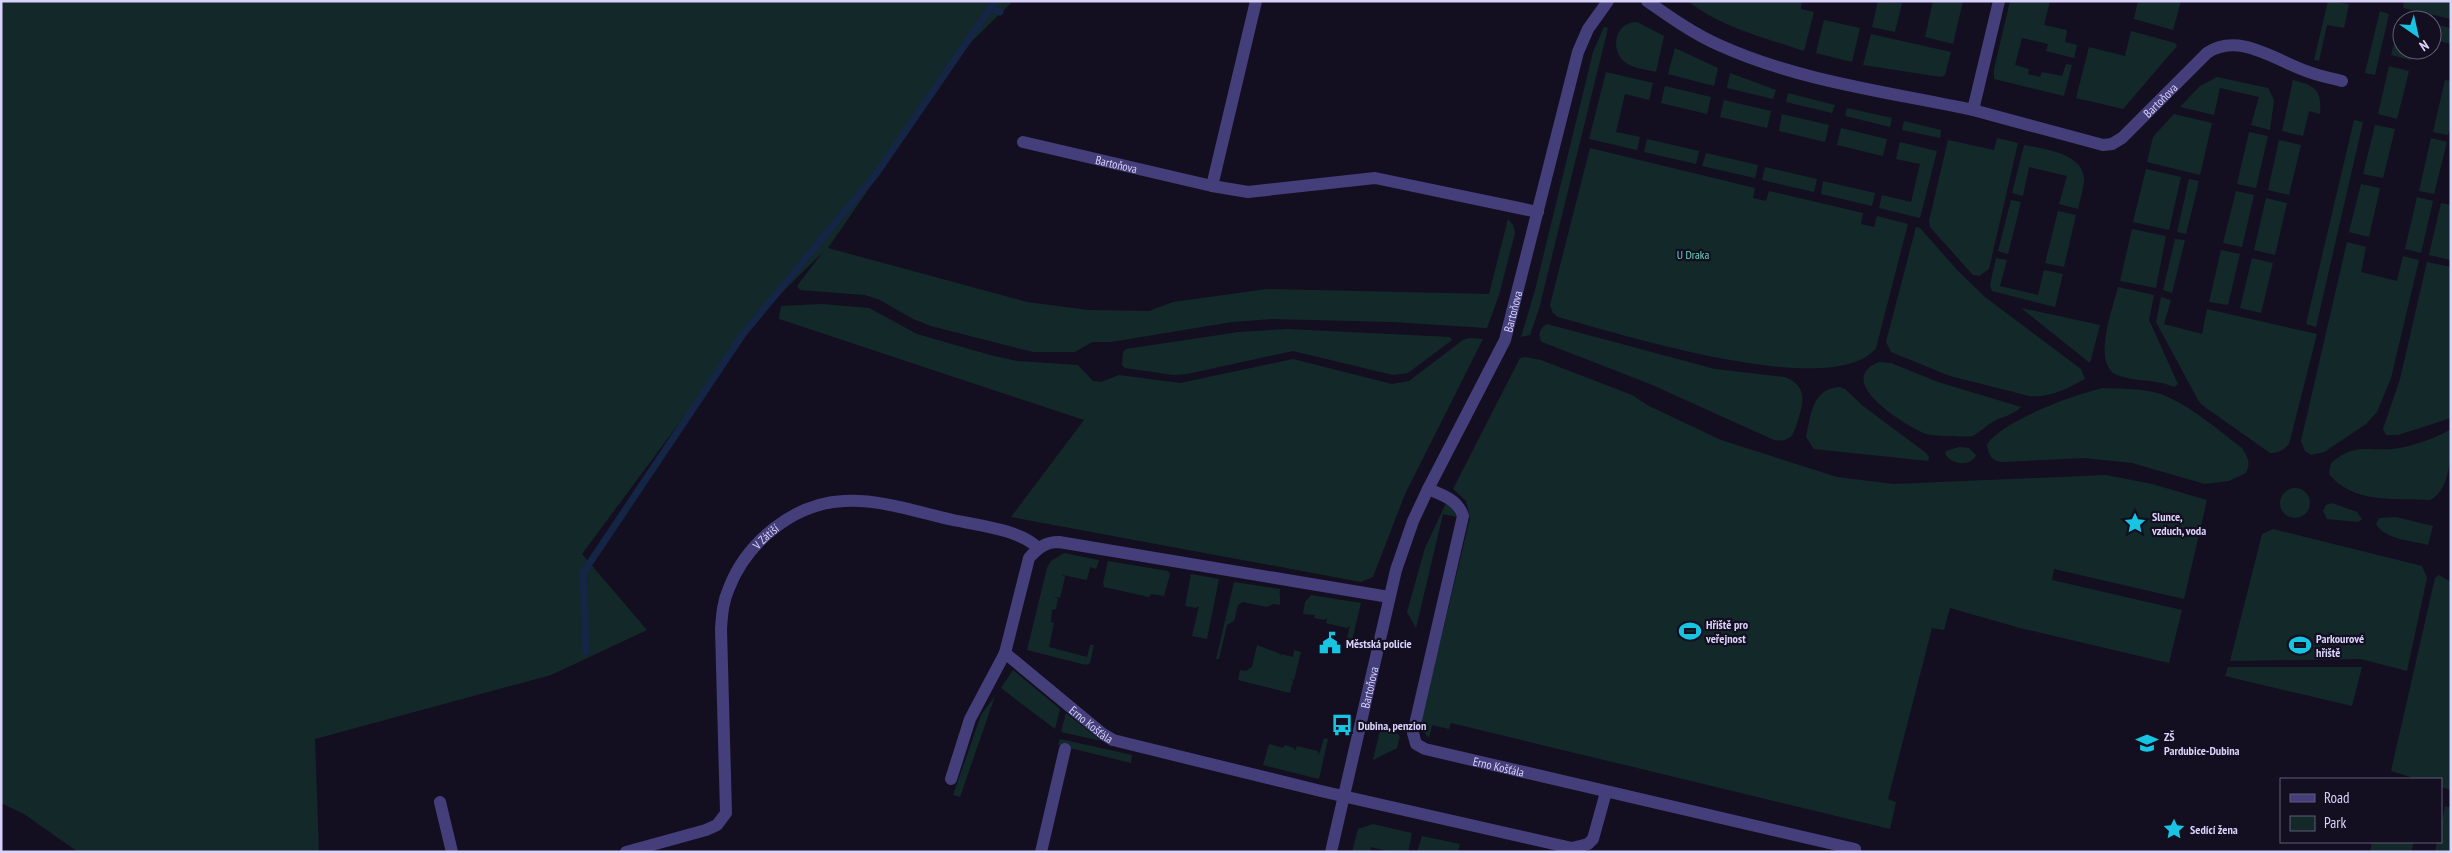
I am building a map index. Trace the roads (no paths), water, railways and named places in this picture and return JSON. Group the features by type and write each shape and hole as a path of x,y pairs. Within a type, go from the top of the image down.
{"street":[{"path":"1212,186 1256,1"},
{"name":"Bartoňova","path":"1331,852 1388,597 1404,544 1428,489 1500,354 1512,318 1578,52 1588,29 1608,1"},
{"name":"Bartoňova","path":"1647,1 1718,44 1762,62 1848,84 1973,110 2103,145 2112,144 2122,138 2207,53 2218,46 2238,46 2270,54 2308,72 2342,81"},
{"path":"1973,110 1999,1"},
{"name":"Bartoňova","path":"1023,142 1212,186 1248,192 1375,178 1538,212"},
{"name":"Erno Košťála","path":"1428,489 1452,500 1461,510 1463,516 1413,733 1416,744 1425,749 1855,849 1854,852"},
{"name":"V Zátiší","path":"626,852 706,830 717,825 726,813 721,628 723,605 738,570 761,540 774,528 789,518 827,503 865,501 1000,531 1025,539 1038,548"},
{"path":"951,779 970,719 1005,653 1026,566 1038,548 1050,543 1059,542 1388,597"},
{"name":"Erno Košťála","path":"1005,653 1103,734 1113,740 1344,796"},
{"path":"1041,852 1065,749"},
{"path":"1344,796 1572,848 1588,844 1593,839 1606,792"},
{"path":"440,802 452,852"}],"waterway":[{"path":"586,652 583,573 743,334 876,174 995,1"},
{"path":"990,8 1000,12"}],"place":[{"name":"Slunce, vzduch, voda","path":"2135,523"},
{"name":"Hřiště pro veřejnost","path":"1690,631"},
{"name":"Městská policie","path":"1330,643"},
{"name":"Parkourové hřiště","path":"2300,645"},
{"name":"Dubina, penzion","path":"1342,725"},
{"name":"ZŠ Pardubice-Dubina","path":"2147,743"},
{"name":"Sedící žena","path":"2174,829"}],"park label":[{"name":"U Draka","path":"1693,254"}]}
